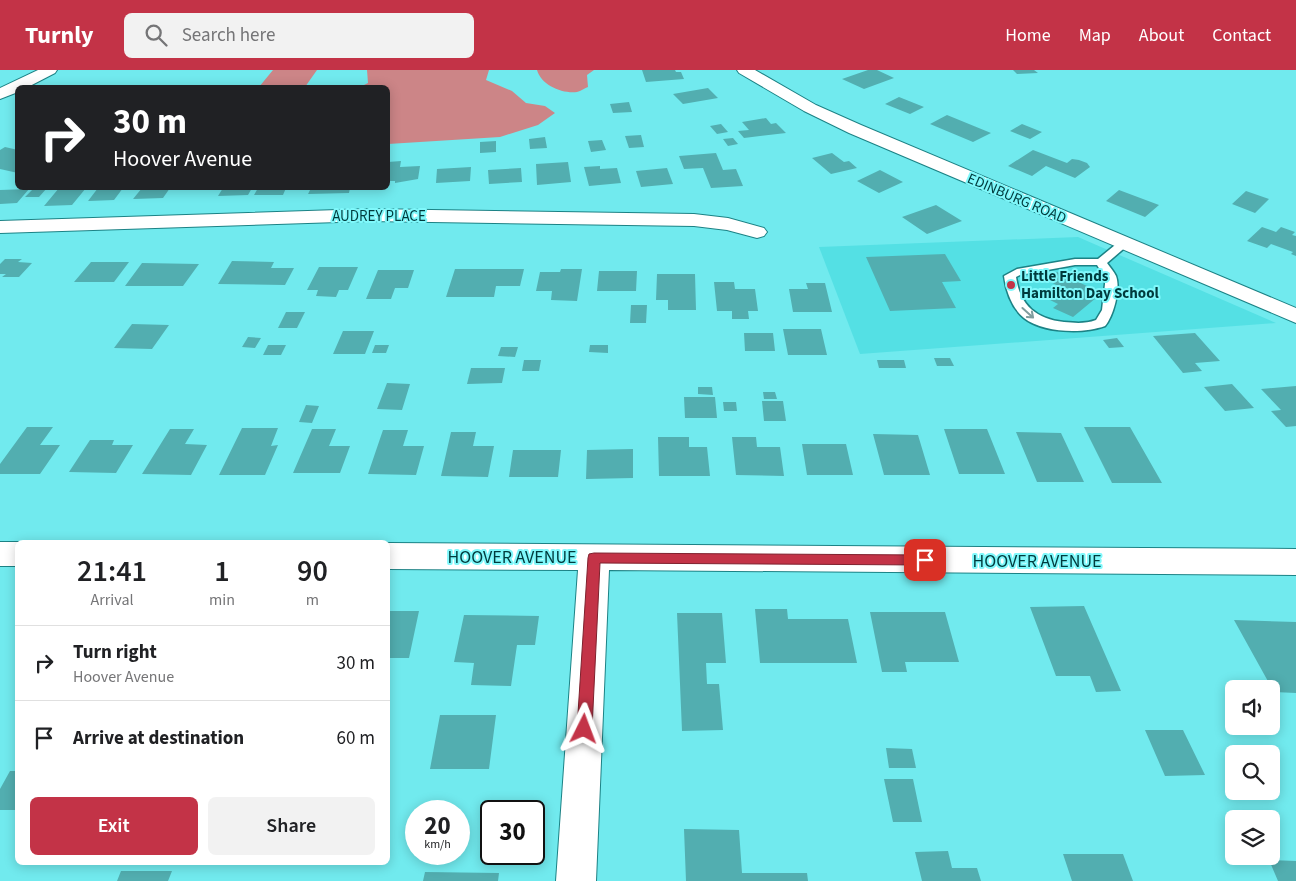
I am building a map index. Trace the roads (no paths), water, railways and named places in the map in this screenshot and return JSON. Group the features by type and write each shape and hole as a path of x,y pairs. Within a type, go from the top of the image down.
{"street":[{"path":"19,85 50,70"},
{"name":"EDINBURG ROAD","path":"744,70 810,108 855,129 1296,316"},
{"path":"0,94 15,87"},
{"name":"AUDREY PLACE","path":"0,227 368,214 694,220 728,224 757,232"},
{"path":"0,554 15,554"},
{"name":"HOOVER AVENUE","path":"390,556 1296,562"},
{"path":"576,881 594,558"}],"lane":[{"path":"1101,262 1111,278 1105,318 1099,324 1087,327 1072,327 1044,323 1031,318 1021,306 1010,285 1010,276 1017,272 1075,262 1101,262 1124,243"}],"place":[{"name":"Little Friends Hamilton Day School","path":"1011,285"}]}
